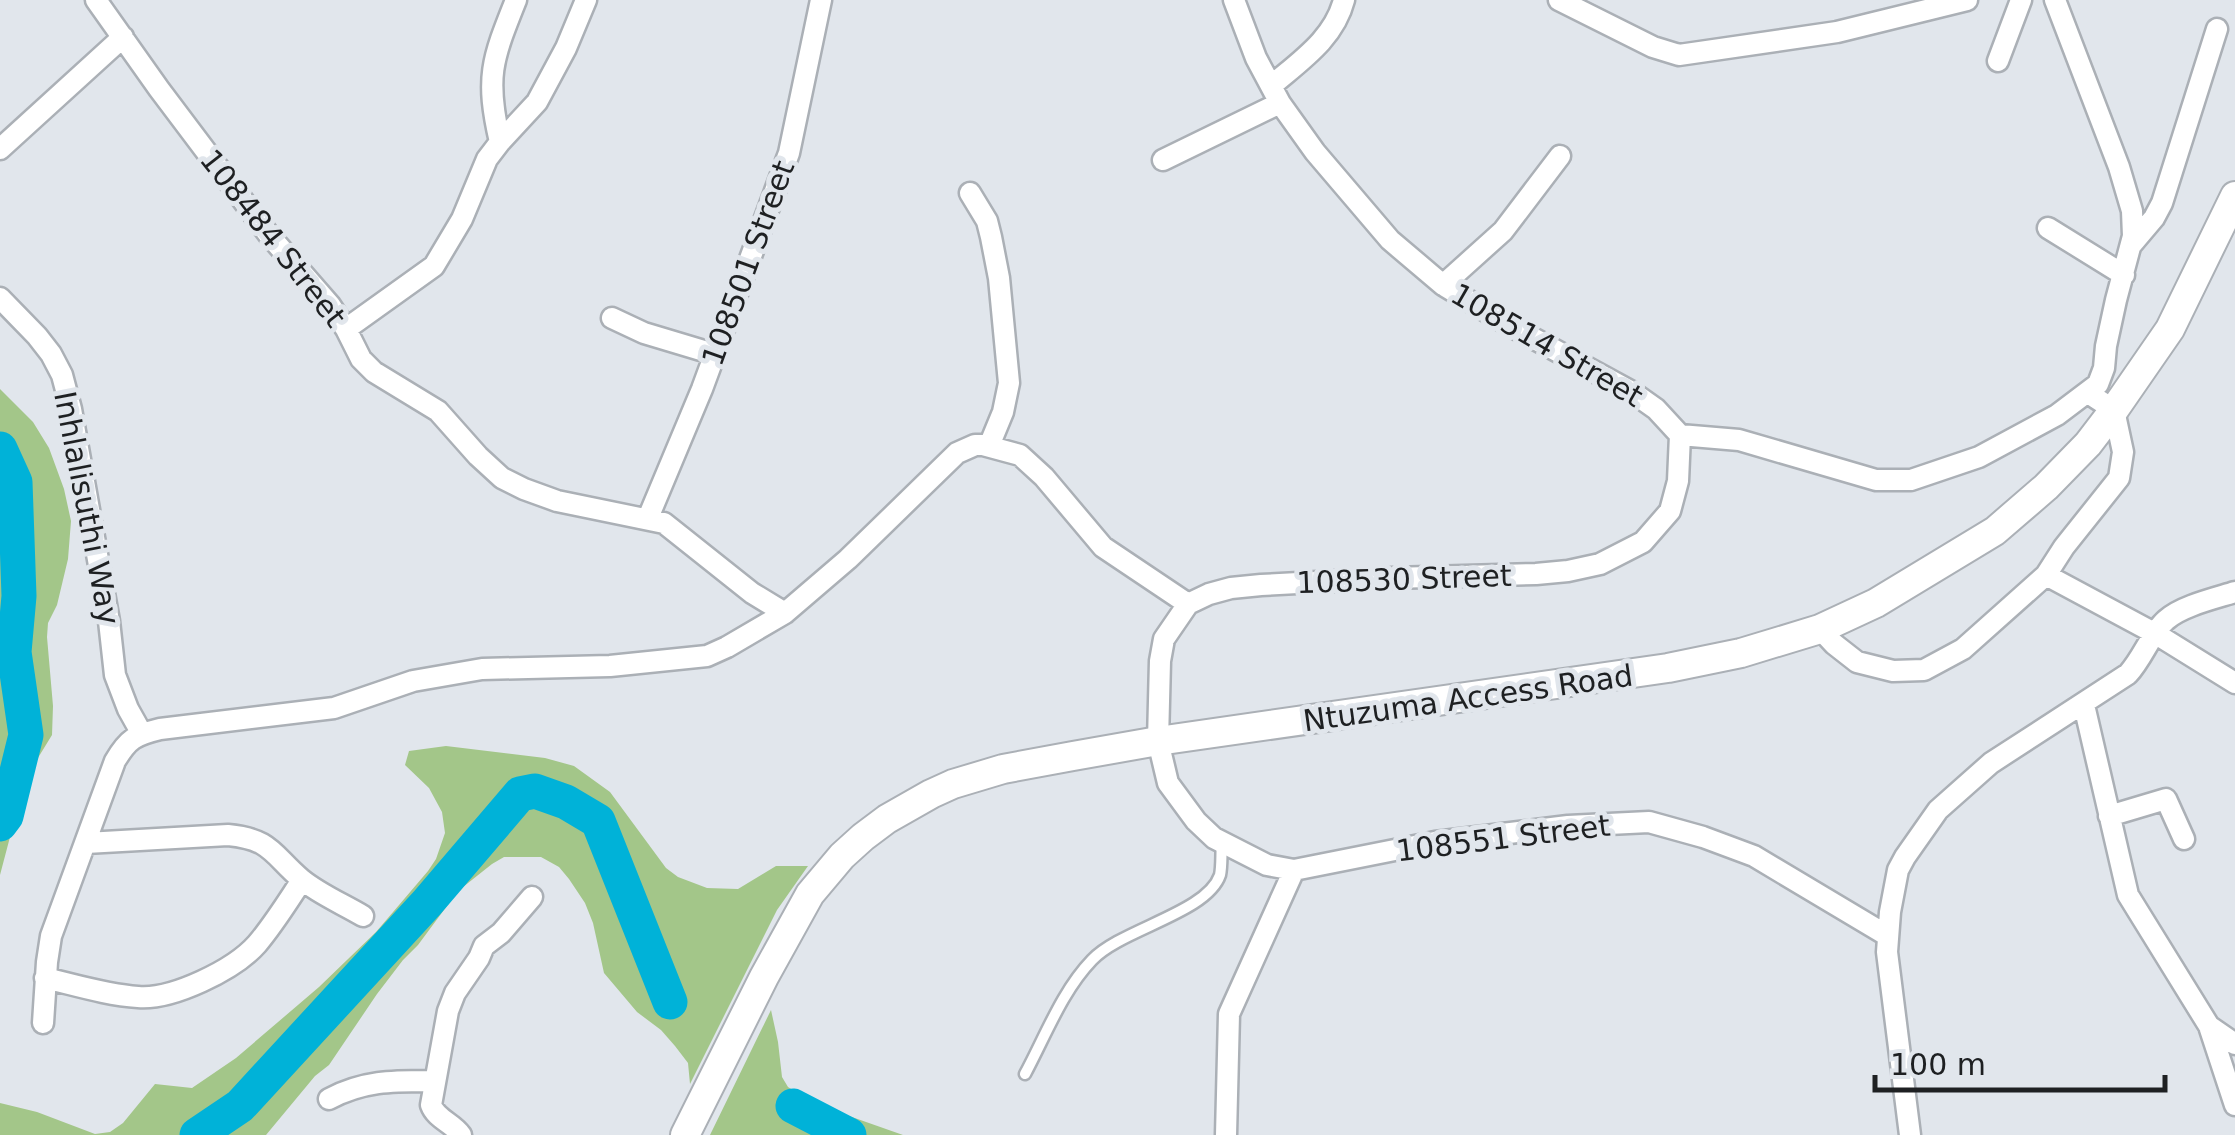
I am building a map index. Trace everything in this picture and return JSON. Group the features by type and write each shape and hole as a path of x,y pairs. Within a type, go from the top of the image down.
{"street":[{"name":"108484 Street","path":"96,0 269,234 330,305 365,364 438,411 502,478 557,501 648,518 673,529 752,593 785,613"},
{"path":"500,142 491,98 493,59 516,0"},
{"path":"346,329 434,266 462,219 488,160 537,102 586,0"},
{"name":"108501 Street","path":"648,518 789,153 821,0"},
{"name":"108514 Street","path":"1234,0 1256,58 1276,94 1315,152 1390,240 1443,285 1632,392 1656,409 1680,434"},
{"path":"1164,160 1276,94 1337,22 1344,0"},
{"path":"1558,0 1652,48 1679,56 1837,32 1968,0"},
{"path":"1998,60 2022,0"},
{"path":"1680,434 1738,440 1876,480 1896,482 1979,458 2057,415 2102,378 2111,320 2134,226 2126,189 2055,0"},
{"path":"2132,244 2162,203 2217,29"},
{"path":"0,149 123,37"},
{"path":"1443,285 1503,231 1560,156"},
{"path":"970,193 988,221 994,250 1008,383 1003,412 988,446"},
{"name":"Ntuzuma Access Road","path":"690,1126 798,913 824,876 863,837 909,805 952,784 1004,769 1158,741 1668,668 1741,654 1820,628 1876,603 1995,531 2088,444 2170,329 2235,196"},
{"path":"2048,228 2124,275"},
{"name":"Inhlalisuthi Way","path":"0,298 38,336 62,376 110,621 115,675 142,734"},
{"path":"612,318 644,333 714,354"},
{"path":"1820,628 1857,662 1893,671 1924,670 1963,649 2046,575 2119,478 2123,452 2114,410 2088,393"},
{"name":"108530 Street","path":"1188,604 1209,594 1261,584 1536,574 1600,564 1643,542 1670,511 1678,481 1680,434"},
{"path":"43,1023 52,936 115,761 124,746 142,734 334,708 404,684 469,671 610,666 694,658 728,647 785,613 848,559 957,453 975,445 1020,455 1031,463 1103,547 1188,604 1164,639 1158,741"},
{"path":"2046,575 2156,634 2235,683"},
{"path":"1910,1135 1888,964 1890,912 1904,856 1938,810 1991,762 2128,674 2161,624 2173,615 2235,592"},
{"path":"2084,704 2131,904 2209,1026 2235,1105"},
{"name":"108551 Street","path":"1158,741 1168,783 1196,821 1222,842 1267,864 1294,870 1436,842 1568,826 1649,822 1703,836 1754,856 1888,936"},
{"path":"2110,816 2166,799 2184,839"},
{"path":"86,843 250,837 276,854 302,880 363,916"},
{"path":"1226,1135 1229,1014 1294,870"},
{"path":"45,978 137,998 170,994 213,974 254,947 302,880"},
{"path":"460,1135 432,1109 448,1011 484,946 501,933 532,897"},
{"path":"2209,1026 2235,1044"},
{"path":"330,1100 362,1085 434,1081"},
{"path":"667,1135 690,1126"}],"lane":[{"path":"1025,1074 1069,991 1093,959 1117,940 1206,896 1220,874 1222,842"}],"green space":[{"path":"0,389 33,422 49,448 71,521 68,559 57,605 48,623 52,735 33,766 20,799 0,875"},
{"path":"446,746 545,758 574,766 610,792 666,868 707,888 738,889 776,866 808,866 777,910 690,1084 688,1063 675,1046 637,1012 604,973 593,923 569,879 559,867 541,857 504,857 458,891 377,994 329,1065 315,1076 266,1135 0,1135 0,1103 95,1134 110,1132 123,1123 155,1084 192,1088 236,1058 319,987 376,932 436,859 445,833 442,812 429,788 405,765 409,751"},
{"path":"771,1010 782,1077 788,1087 815,1104 903,1135 710,1135"}],"waterway":[{"path":"0,449 15,482 19,596 14,652 26,735 6,816 0,824"},
{"path":"197,1135 240,1106 427,903 520,794 535,791 566,802 598,821 670,1002"},
{"path":"793,1106 849,1135"}]}
